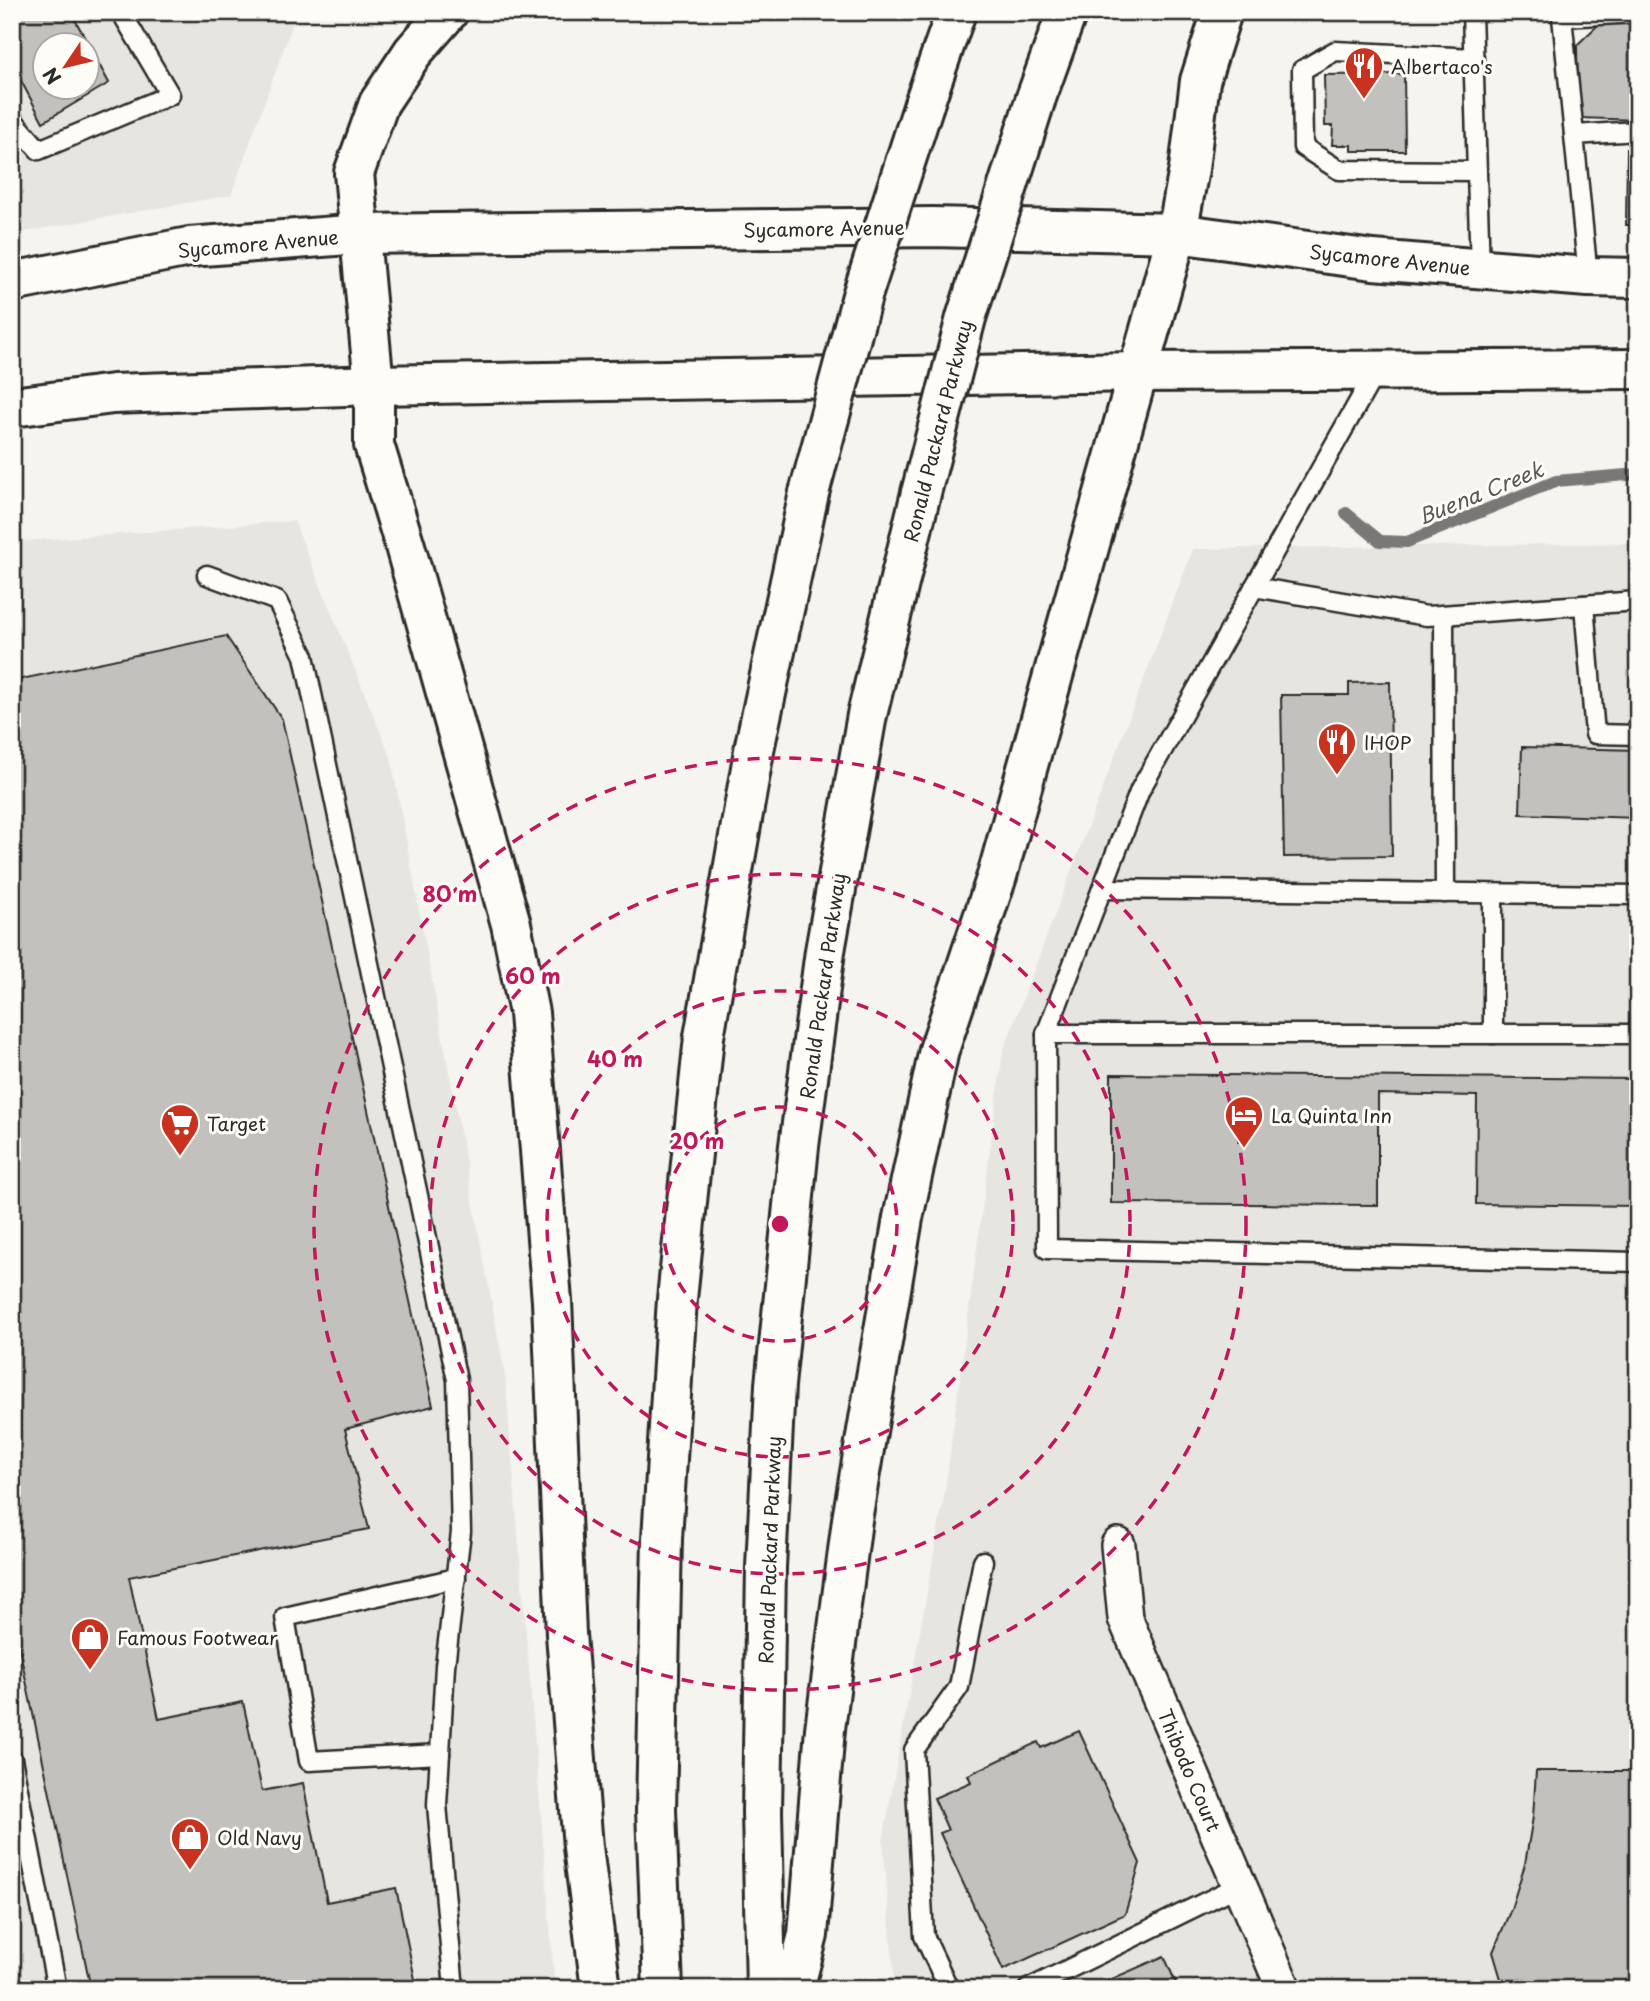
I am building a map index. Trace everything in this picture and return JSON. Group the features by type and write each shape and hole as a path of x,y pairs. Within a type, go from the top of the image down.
{"main road":[{"path":"448,12 414,52 379,103 354,173 362,234 374,385 374,445 405,545 507,911 529,1013 552,1301 566,1634 583,1847 601,1989"},
{"path":"663,1989 656,1810 661,1553 680,1271 704,1037 755,745 810,493 862,296 956,12"},
{"name":"Ronald Packard Parkway","path":"766,1989 762,1812 766,1567 775,1385 798,1160 825,951 865,728 920,493 966,318 1036,98 1067,12"},
{"path":"794,1989 808,1935 825,1729 852,1520 903,1218 939,1050 993,890 1177,233 1189,169 1200,81 1222,12"},
{"name":"Sycamore Avenue","path":"12,282 189,247 362,234 932,227 1177,233 1373,260 1588,277 1638,278"},
{"path":"12,407 113,394 374,385 1139,372 1638,369"}],"street":[{"name":"Thibodo Court","path":"1118,1545 1125,1618 1284,1989"}],"lane":[{"path":"12,119 39,150 170,95 121,12"},
{"path":"1472,12 1480,269"},
{"path":"1588,277 1562,17 1638,13"},
{"path":"1474,58 1335,51 1302,71 1303,147 1339,170 1477,171"},
{"path":"1574,135 1638,131"},
{"path":"1376,371 1140,790 1046,1034 1047,1249 1638,1262"},
{"path":"207,575 277,601 304,656 457,1380 461,1532 445,1666 437,1805 454,1989"},
{"path":"1254,587 1427,617 1638,601"},
{"path":"1584,605 1595,734 1638,735"},
{"path":"1444,615 1445,893"},
{"path":"1102,889 1638,895"},
{"path":"1493,894 1493,1034"},
{"path":"1046,1034 1638,1034"},
{"path":"949,1989 924,1936 914,1750 959,1687 983,1561"},
{"path":"440,1754 309,1761 285,1617 456,1578"},
{"path":"13,1758 57,1989"},
{"path":"1028,1989 1240,1885"}],"shaded area":[{"path":"12,12 297,12 231,195 12,234"},
{"path":"294,521 391,758 505,1375 555,1989 12,1989 12,542"},
{"path":"1638,543 1638,1989 895,1989 883,1841 945,1491 1003,1052 1193,549"}],"building":[{"path":"12,12 71,12 82,32 32,32 32,101 12,64"},
{"path":"1601,22 1638,23 1638,120 1578,118 1577,45"},
{"path":"102,70 109,83 102,87"},
{"name":"Albertaco's","path":"1404,74 1405,151 1351,151 1351,145 1332,145 1333,126 1325,126 1324,75"},
{"path":"32,102 77,102 43,122"},
{"path":"1627,149 1638,149 1638,225 1626,225"},
{"path":"226,636 282,719 433,1406 345,1429 369,1529 129,1577 159,1719 243,1702 262,1791 303,1783 327,1902 396,1888 417,1989 91,1989 12,1614 12,681"},
{"name":"IHOP","path":"1390,682 1392,856 1284,857 1281,695 1349,695 1349,683"},
{"path":"1522,747 1638,750 1638,818 1520,814"},
{"name":"La Quinta Inn","path":"1111,1074 1638,1079 1638,1206 1476,1204 1477,1096 1378,1094 1378,1205 1111,1203"},
{"path":"1079,1731 1140,1863 1125,1914 1003,1970 940,1833 948,1830 934,1798 971,1782 968,1775 1038,1742 1041,1748"},
{"path":"1536,1771 1638,1771 1638,1989 1504,1989 1493,1952 1511,1909 1525,1864 1533,1817"},
{"path":"1164,1956 1176,1983 1170,1985 1171,1989 1099,1989 1098,1985"}],"waterway":[{"name":"Buena Creek","path":"1346,513 1380,541 1407,542 1556,481 1638,474"}],"place":[{"name":"Albertaco's","path":"1364,100"},
{"name":"IHOP","path":"1337,776"},
{"name":"La Quinta Inn","path":"1244,1149"},
{"name":"Target","path":"180,1157"},
{"name":"Famous Footwear","path":"90,1671"},
{"name":"Old Navy","path":"190,1871"}]}
